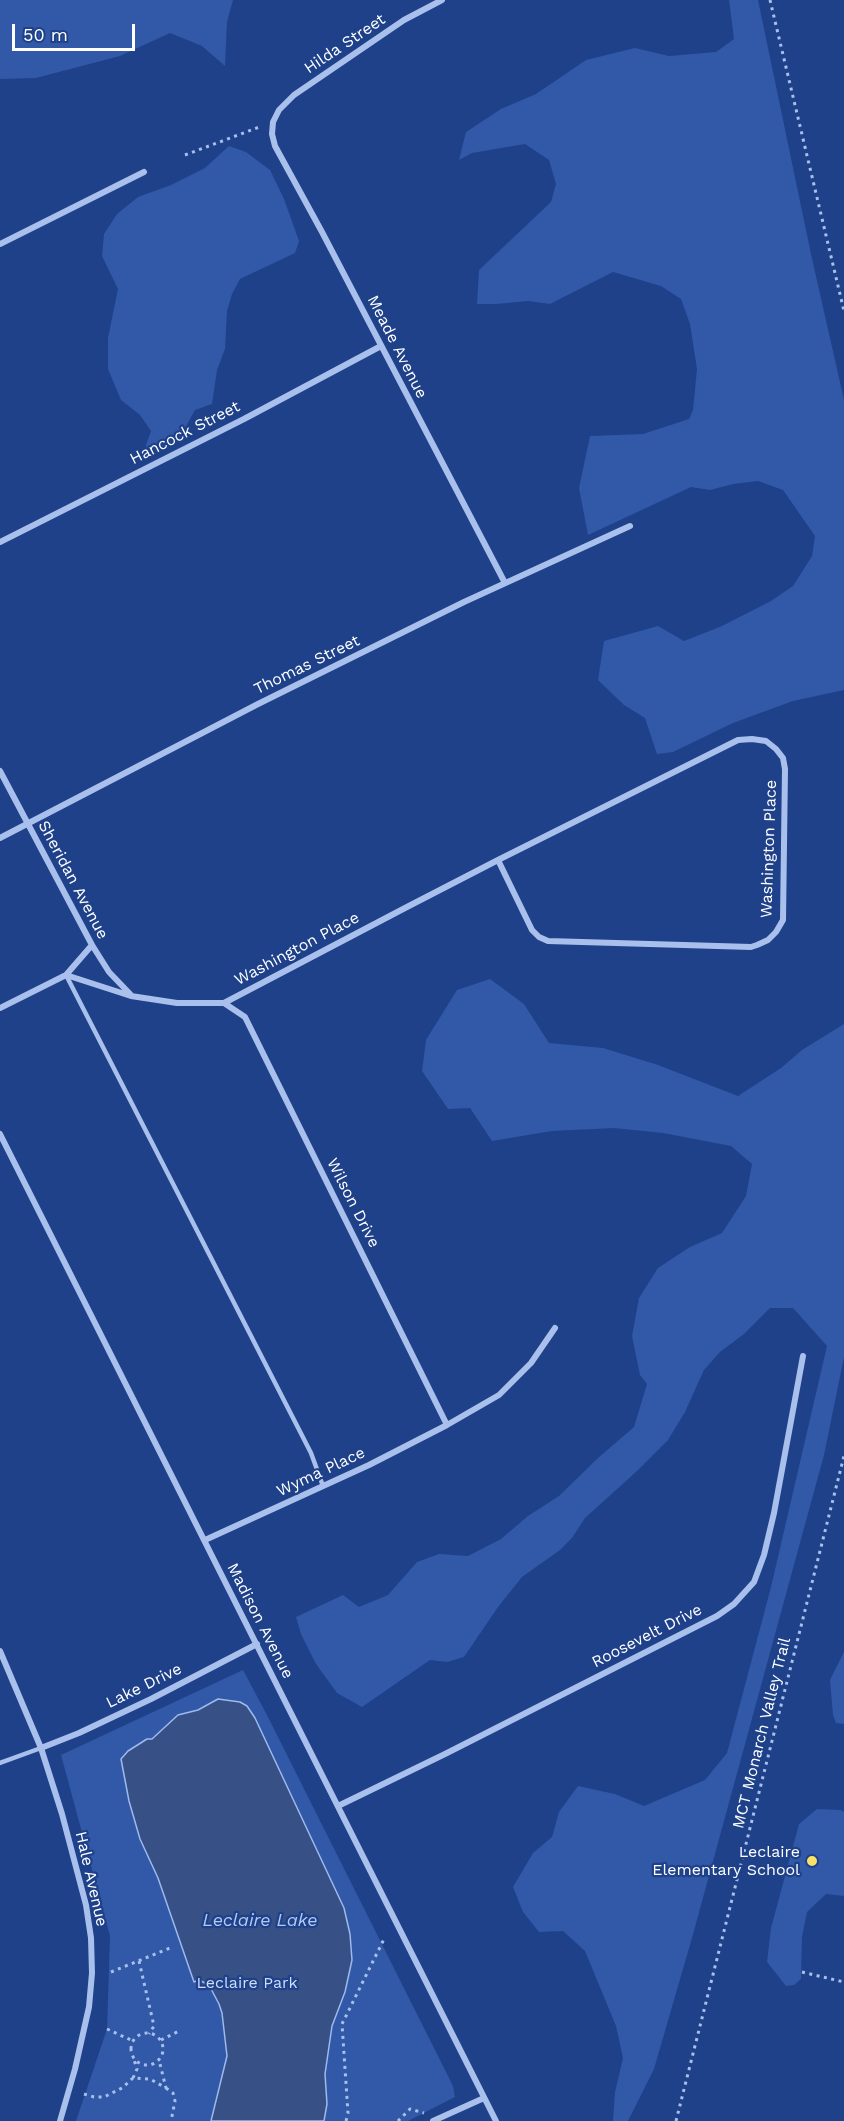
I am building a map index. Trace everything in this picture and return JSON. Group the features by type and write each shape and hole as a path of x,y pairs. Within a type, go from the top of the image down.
{"street":[{"name":"Hilda Street","path":"273,122 279,110 294,95 404,20 442,0"},
{"name":"Meade Avenue","path":"273,122 274,146 322,232 505,583"},
{"path":"0,244 144,172"},
{"name":"Hancock Street","path":"0,542 244,419 381,346"},
{"name":"Thomas Street","path":"0,838 258,704 505,583 630,526"},
{"name":"Washington Place","path":"66,975 132,996 177,1003 224,1003 498,861 738,740 766,741 783,758 785,769 783,920 768,940 757,945 751,947 548,941 539,937 532,930 498,861"},
{"name":"Sheridan Avenue","path":"0,771 92,945 109,972 132,996"},
{"path":"0,1008 66,975 92,945"},
{"name":"Wilson Drive","path":"224,1003 245,1017 447,1425"},
{"name":"Madison Avenue","path":"0,1134 496,2121"},
{"name":"Wyma Place","path":"205,1540 447,1425 499,1395 531,1363 555,1328"},
{"name":"Roosevelt Drive","path":"338,1806 717,1616 734,1605 754,1582 764,1555 803,1356"},
{"name":"Lake Drive","path":"40,1748 80,1733 151,1699 257,1644"},
{"name":"Hale Avenue","path":"0,1651 40,1748 68,1837 86,1905 91,1938 92,1973 89,2007 60,2121"},
{"path":"433,2121 484,2098"}],"lane":[{"path":"66,975 311,1453 322,1486"},
{"path":"0,1763 40,1748"}],"path":[{"path":"770,0 844,311"},
{"path":"185,155 273,122"},
{"name":"MCT Monarch Valley Trail","path":"676,2121 844,1456"},
{"path":"346,2121 348,2113 342,2024 384,1939"},
{"path":"111,1972 170,1948"},
{"path":"139,1961 154,2026 149,2034"},
{"path":"802,1972 844,1982"},
{"path":"107,2030 133,2041"},
{"path":"160,2040 181,2030"},
{"path":"84,2094 104,2097 122,2088 133,2078 137,2069 133,2058 131,2049 133,2041 140,2035 149,2034 160,2040 163,2052 155,2063 146,2065 133,2058"},
{"path":"159,2060 166,2088"},
{"path":"133,2078 150,2079 173,2093 175,2101 171,2121"},
{"path":"398,2121 410,2109 424,2114"}],"green space":[{"path":"0,0 233,0 227,22 225,66 202,46 170,33 120,56 36,78 0,79"},
{"path":"729,0 758,0 844,400 844,690 793,701 733,723 673,752 657,754 645,718 624,705 598,680 604,641 658,626 684,641 722,626 771,601 793,586 812,556 815,536 783,490 758,481 710,490 691,487 588,535 579,488 590,436 643,434 689,419 693,410 697,369 690,324 681,299 661,286 613,272 550,304 528,301 477,304 479,270 551,202 556,184 549,160 525,144 472,153 459,160 466,132 501,109 536,94 586,60 635,48 669,56 716,52 734,39"},
{"path":"229,146 246,152 270,170 284,199 299,241 295,253 240,279 227,311 225,349 217,370 212,404 195,410 179,439 148,457 146,445 151,431 140,415 121,400 108,369 108,338 118,289 102,256 104,234 117,214 138,197 171,185 205,168"},
{"path":"490,979 524,1004 549,1043 603,1048 658,1065 738,1096 781,1068 802,1050 844,1024 844,1357 824,1455 692,1938 654,2069 628,2121 613,2121 615,2092 623,2058 616,2026 585,1951 563,1931 539,1932 523,1912 513,1887 533,1853 552,1837 559,1812 578,1786 615,1794 644,1806 705,1780 727,1753 771,1587 827,1346 793,1308 770,1308 744,1334 720,1352 704,1370 685,1412 668,1440 585,1518 572,1538 560,1550 522,1577 498,1607 464,1657 447,1662 430,1660 362,1707 337,1693 316,1664 301,1634 296,1617 343,1595 359,1607 388,1595 417,1562 439,1554 468,1556 501,1539 528,1516 559,1496 634,1427 647,1384 640,1375 632,1336 639,1298 658,1268 690,1247 722,1233 746,1196 752,1164 731,1146 663,1133 614,1128 552,1131 492,1141 470,1108 448,1109 422,1071 426,1040 457,990"},
{"path":"844,1652 844,1724 836,1723 833,1715 830,1680"},
{"name":"Leclaire Park","path":"243,1670 453,2086 455,2097 408,2121 76,2121 107,2029 110,1936 61,1755"},
{"path":"817,1809 844,1812 844,1896 826,1894 807,1912 802,1937 801,1979 794,1985 786,1986 767,1962 771,1928 799,1824"}],"water":[{"name":"Leclaire Lake","path":"218,1699 240,1702 247,1706 255,1718 344,1908 350,1934 352,1960 345,1992 332,2026 325,2074 327,2104 324,2121 211,2121 227,2056 222,2013 209,1985 199,1980 194,1982 158,1878 140,1839 129,1801 121,1759 128,1751 147,1739 152,1739 178,1715 198,1710"}],"place":[{"name":"Leclaire Elementary School","path":"812,1861"}]}
